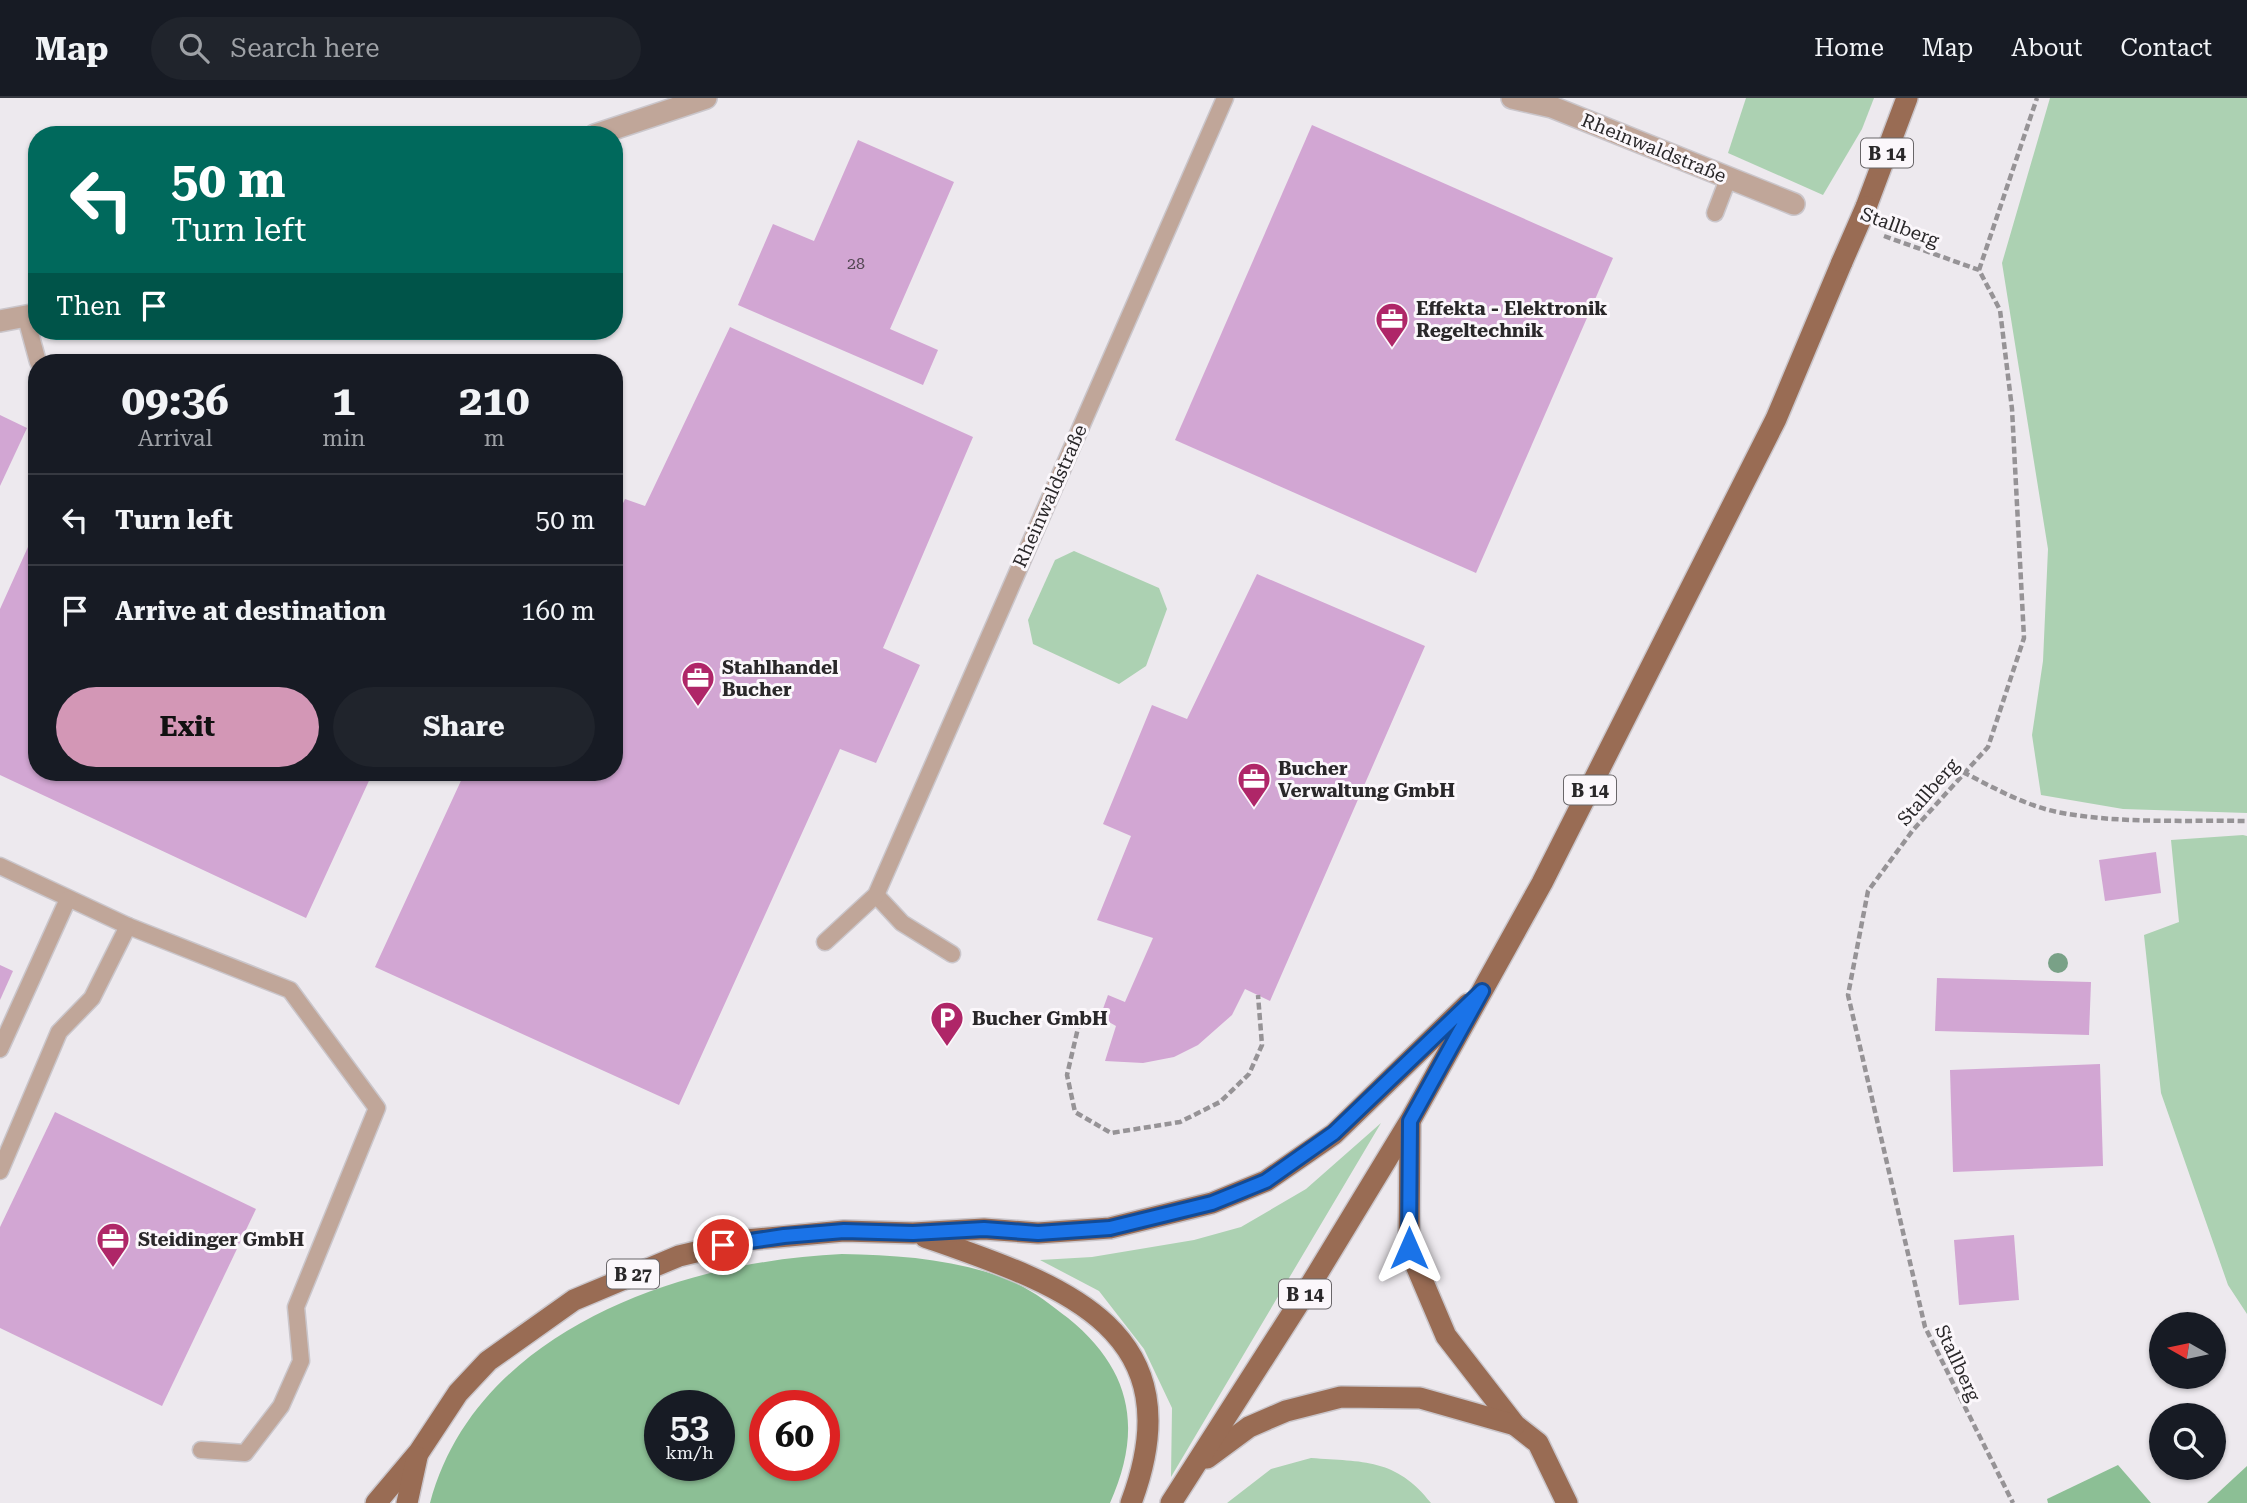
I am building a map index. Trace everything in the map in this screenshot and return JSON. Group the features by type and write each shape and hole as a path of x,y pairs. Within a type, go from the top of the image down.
{"main road":[{"name":"B 14","path":"1171,1503 1410,1121 1542,883 1776,419 1866,207 1907,98"},
{"path":"913,1233 984,1229 1038,1233 1110,1228 1175,1215 1266,1181 1334,1133 1482,991"},
{"name":"B 14","path":"1410,1121 1409,1248 1446,1336 1515,1425"},
{"name":"B 27","path":"407,1503 419,1452 458,1393 488,1361 574,1300 678,1256 746,1240 844,1231 913,1233 1017,1269 1082,1302 1132,1355 1144,1384 1149,1413 1147,1451 1131,1503"},
{"name":"B 14","path":"1197,1465 1249,1427 1286,1411 1341,1397 1420,1398 1515,1425"},
{"path":"1515,1425 1538,1443 1567,1503"},
{"path":"376,1503 419,1452"}],"street":[{"path":"622,126 706,98"},
{"name":"Rheinwaldstraße","path":"1512,98 1552,107 1794,204"},
{"path":"0,321 28,316"}],"lane":[{"name":"Rheinwaldstraße","path":"876,895 1225,98"},
{"path":"1715,213 1728,179"},
{"path":"0,866 128,926 290,990 377,1108 296,1307 301,1361 281,1406 245,1453 201,1450"},
{"path":"825,942 876,895 902,923 952,954"},
{"path":"0,1049 68,899"},
{"path":"0,1171 59,1032 92,998 128,926"}],"path":[{"path":"1979,270 2037,98"},
{"name":"Stallberg","path":"1880,235 1979,270 2000,310 2012,409 2024,638 1988,747 1963,772 1868,891 1847,995 1925,1327 2013,1503"},
{"path":"1963,772 2001,792 2056,811 2129,819 2247,821"},
{"path":"1082,1011 1067,1074 1074,1112 1111,1133 1180,1122 1220,1102 1249,1074 1262,1045 1258,995"}],"green space":[{"path":"1746,98 1874,98 1862,129 1823,195 1728,153"},
{"path":"2050,98 2247,98 2247,813 2123,809 2041,795 2032,735 2043,661 2048,549 2002,263"},
{"path":"1074,551 1159,588 1167,609 1146,666 1119,684 1033,644 1028,620 1055,560"},
{"path":"2247,836 2247,1314 2228,1285 2161,1093 2144,935 2179,922 2171,840"},
{"path":"1381,1123 1171,1477 1172,1408 1144,1349 1099,1291 1040,1260 1092,1257 1194,1240 1241,1227 1306,1189"},
{"path":"842,1254 904,1257 965,1266 1005,1278 1030,1291 1068,1318 1090,1338 1106,1358 1118,1380 1125,1402 1128,1426 1120,1476 1110,1503 430,1503 454,1443 491,1392 538,1350 593,1316 653,1290 717,1272 780,1260"},
{"path":"1311,1458 1363,1462 1391,1470 1418,1488 1431,1503 1227,1503 1271,1469"},
{"path":"2118,1465 2151,1503 2048,1503 2047,1499"},
{"path":"2247,1466 2247,1503 2207,1503"}],"building":[{"path":"1312,125 1613,258 1476,573 1175,440"},
{"path":"858,140 954,182 890,329 938,350 923,385 738,305 773,224 814,241"},
{"path":"730,327 973,437 883,648 920,665 876,763 840,749 679,1105 375,967 461,781 623,781 623,503 625,499 645,506"},
{"path":"0,415 27,428 0,486"},
{"path":"28,547 28,781 369,781 306,918 0,775 0,609"},
{"path":"1257,574 1425,646 1270,1001 1245,989 1232,1015 1198,1045 1174,1057 1143,1063 1105,1061 1116,1026 1100,1017 1108,995 1125,1002 1153,938 1097,920 1131,836 1103,824 1152,705 1187,719"},
{"path":"2156,852 2161,893 2105,901 2099,860"},
{"path":"0,965 13,971 0,1000"},
{"path":"1937,978 2091,982 2089,1035 1935,1031"},
{"path":"2100,1064 2103,1166 1953,1172 1950,1070"},
{"path":"55,1112 256,1209 162,1406 0,1328 0,1227"},
{"path":"2014,1235 2019,1300 1959,1305 1954,1240"}],"place":[{"name":"Effekta - Elektronik Regeltechnik","path":"1392,349"},
{"name":"Stahlhandel Bucher","path":"698,708"},
{"name":"Bucher Verwaltung GmbH","path":"1254,809"},
{"name":"Bucher GmbH","path":"947,1048"},
{"name":"Steidinger GmbH","path":"113,1269"}],"route":[{"path":"723,1245 803,1233 844,1231 913,1233 984,1229 1038,1233 1110,1228 1175,1215 1212,1203 1266,1181 1334,1133 1482,991 1410,1121 1409,1248"}]}
